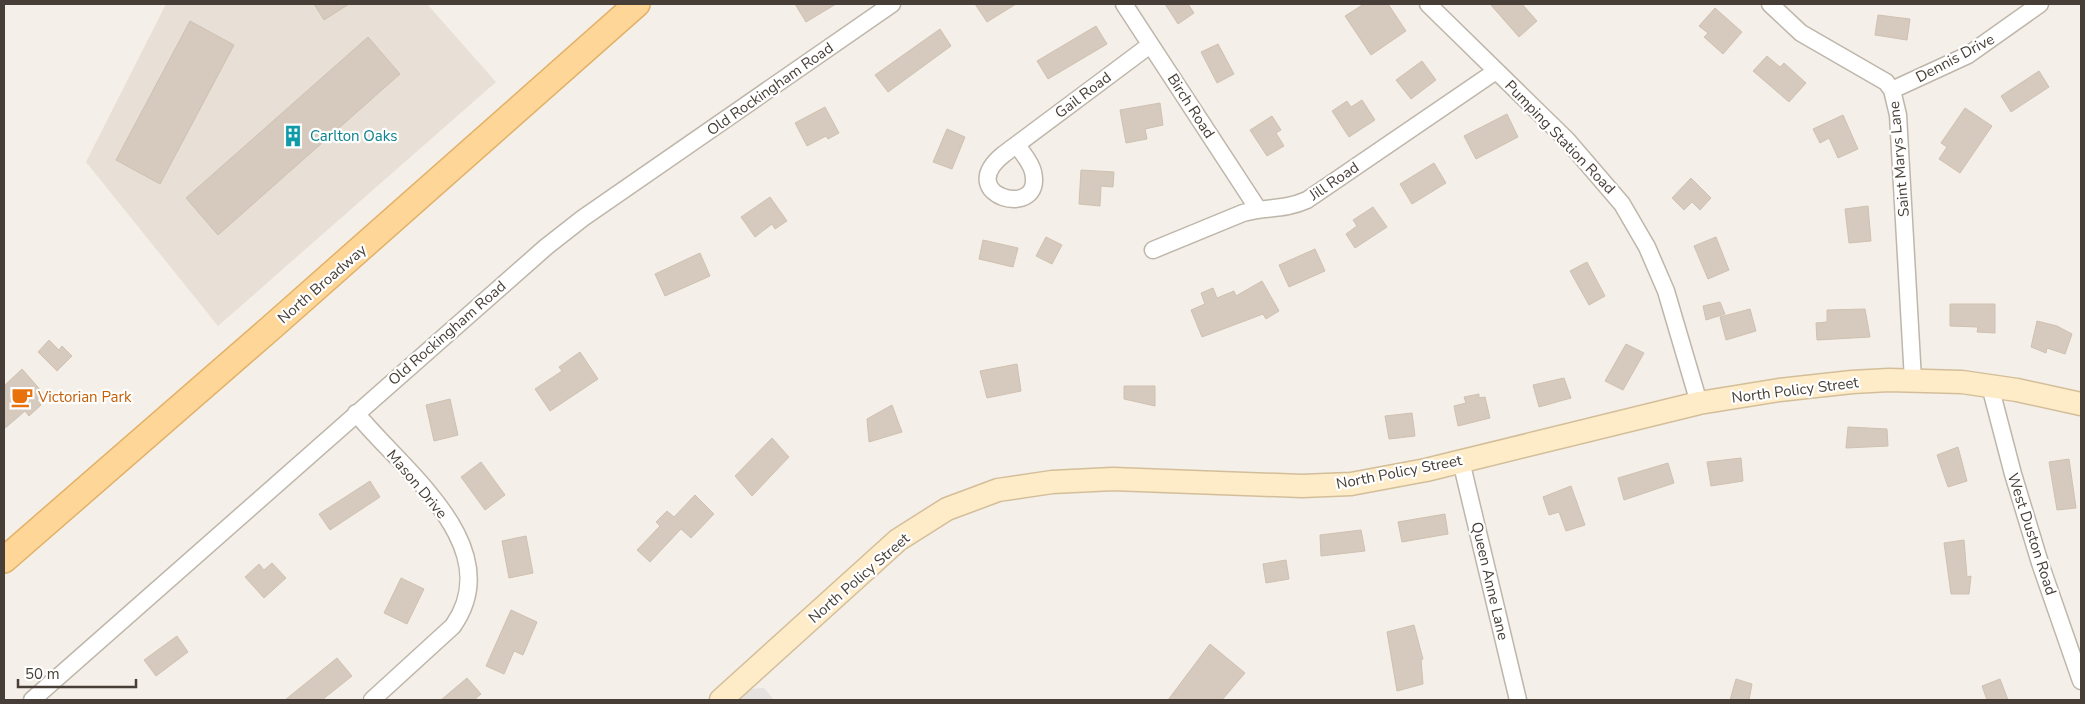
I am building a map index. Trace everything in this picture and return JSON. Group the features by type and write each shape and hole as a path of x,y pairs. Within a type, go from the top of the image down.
{"main road":[{"name":"North Broadway","path":"4,560 273,326 637,4"}],"street":[{"name":"Old Rockingham Road","path":"32,700 502,285 583,218 892,4"},
{"name":"Birch Road","path":"1124,4 1258,209"},
{"name":"Pumping Station Road","path":"1428,4 1591,166 1622,204 1647,247 1668,298 1699,403"},
{"name":"Saint Marys Lane","path":"1770,4 1801,33 1879,76 1892,90 1898,115 1913,380"},
{"name":"Dennis Drive","path":"1892,90 1968,55 2040,4"},
{"name":"Gail Road","path":"1017,145 1150,45"},
{"name":"Jill Road","path":"1153,250 1243,212 1258,209 1281,209 1306,200 1496,70"},
{"name":"North Policy Street","path":"721,700 898,540 947,509 971,498 998,490 1024,486 1114,479 1334,485 1376,480 1699,403 1815,385 1913,380 1962,382 2081,404"},
{"name":"West Duston Road","path":"1990,386 2012,474 2040,563 2081,681"},
{"name":"Mason Drive","path":"356,413 442,511 463,545 471,578 468,597 462,613 453,626 372,700"},
{"name":"Queen Anne Lane","path":"1462,461 1518,700"}],"shaded area":[{"path":"166,4 427,4 496,82 218,326 86,162"},
{"path":"764,688 774,700 737,700 750,689"}],"building":[{"path":"314,4 349,4 324,20"},
{"path":"795,4 836,4 806,22"},
{"path":"975,4 1016,4 987,22"},
{"path":"1165,4 1188,4 1194,13 1178,24"},
{"path":"1364,4 1388,4 1406,31 1371,55 1345,16"},
{"path":"1490,4 1522,4 1537,21 1519,37"},
{"path":"1715,8 1742,32 1723,54 1704,37 1708,33 1699,26"},
{"path":"1878,15 1910,19 1907,40 1875,35"},
{"path":"190,21 234,45 160,184 116,160"},
{"path":"1096,26 1107,44 1048,79 1037,61"},
{"path":"940,29 951,46 888,92 875,75"},
{"name":"Carlton Oaks","path":"368,37 400,74 218,235 186,198"},
{"path":"1218,44 1234,74 1217,83 1201,52"},
{"path":"1767,56 1780,67 1784,63 1806,83 1789,102 1753,71"},
{"path":"1422,61 1436,80 1411,99 1396,80"},
{"path":"2039,71 2049,87 2011,112 2001,96"},
{"path":"1362,100 1375,120 1349,137 1332,111 1347,101 1351,107"},
{"path":"1160,103 1163,125 1145,129 1147,139 1126,143 1120,110"},
{"path":"825,107 839,133 828,139 826,136 807,146 795,123"},
{"path":"1965,108 1992,126 1960,173 1939,159 1947,147 1941,143"},
{"path":"1507,114 1518,137 1476,159 1464,136"},
{"path":"1843,115 1858,149 1838,158 1829,138 1820,143 1813,129"},
{"path":"1272,116 1281,130 1276,133 1284,146 1267,156 1250,130"},
{"path":"947,129 965,137 952,169 933,162"},
{"path":"1434,163 1446,183 1412,204 1400,184"},
{"path":"1081,170 1114,172 1113,187 1101,186 1100,206 1079,204"},
{"path":"1691,178 1711,198 1700,210 1692,202 1684,210 1672,198"},
{"path":"770,197 787,221 775,229 772,224 755,237 741,217"},
{"path":"1868,206 1871,241 1849,243 1845,209"},
{"path":"1373,207 1387,227 1355,248 1346,234 1357,226 1353,220"},
{"path":"1046,237 1062,245 1052,264 1036,256"},
{"path":"1716,237 1729,270 1708,279 1694,246"},
{"path":"983,240 1018,248 1013,267 979,259"},
{"path":"1315,249 1325,271 1289,287 1279,265"},
{"path":"700,253 710,276 665,296 655,274"},
{"path":"1587,262 1605,296 1589,305 1570,271"},
{"path":"1262,281 1279,311 1266,319 1263,314 1202,337 1191,310 1205,304 1201,293 1213,288 1217,298 1234,291 1236,296"},
{"path":"1720,302 1725,314 1706,320 1703,306"},
{"path":"1950,304 1995,304 1995,333 1977,332 1978,327 1950,326"},
{"path":"1750,309 1756,331 1726,340 1720,317"},
{"path":"1865,309 1870,337 1817,340 1816,323 1827,322 1827,310"},
{"path":"2037,321 2057,326 2072,334 2065,354 2047,348 2046,353 2031,347"},
{"path":"49,340 59,350 62,346 72,356 57,371 38,352"},
{"path":"1626,344 1644,353 1623,390 1605,381"},
{"path":"580,352 598,379 550,411 535,389 562,371 559,367"},
{"path":"1017,364 1021,391 987,398 980,371"},
{"name":"Victorian Park","path":"22,369 44,394 37,400 41,405 29,416 25,411 4,429 4,386"},
{"path":"1564,378 1571,398 1539,407 1533,385"},
{"path":"1124,386 1155,386 1155,406 1124,399"},
{"path":"1479,394 1479,398 1485,397 1490,418 1458,426 1454,406 1466,403 1464,397"},
{"path":"450,399 458,435 434,441 426,405"},
{"path":"892,405 902,432 869,442 867,419"},
{"path":"1412,413 1415,436 1389,439 1385,416"},
{"path":"1848,427 1887,429 1888,446 1846,448"},
{"path":"772,438 789,457 752,496 735,476"},
{"path":"1958,447 1967,481 1948,487 1937,455"},
{"path":"1741,458 1743,481 1711,486 1707,462"},
{"path":"2069,459 2076,508 2057,510 2049,462"},
{"path":"481,462 505,495 485,510 461,477"},
{"path":"1668,463 1674,483 1624,500 1618,478"},
{"path":"370,481 380,497 330,530 319,514"},
{"path":"1571,486 1585,525 1566,531 1559,512 1549,515 1543,497"},
{"path":"695,495 714,514 691,538 681,529 650,562 637,550 660,526 656,522 667,511 674,517"},
{"path":"1445,514 1448,534 1402,542 1398,522"},
{"path":"1361,530 1365,551 1321,556 1320,535"},
{"path":"526,536 533,573 509,578 502,541"},
{"path":"1964,540 1967,577 1971,576 1969,594 1951,594 1944,543"},
{"path":"1286,560 1289,579 1266,583 1263,564"},
{"path":"272,563 286,578 264,598 245,577 259,564 264,570"},
{"path":"401,578 424,589 407,624 384,613"},
{"path":"511,610 537,622 523,655 514,651 504,674 486,666"},
{"path":"1414,625 1423,659 1421,660 1423,684 1397,691 1387,632"},
{"path":"177,636 188,652 156,676 144,660"},
{"path":"1210,644 1245,673 1222,700 1168,700"},
{"path":"337,658 352,676 322,700 285,700"},
{"path":"467,678 481,694 474,700 441,700"},
{"path":"1736,679 1752,684 1749,700 1730,700"},
{"path":"2000,679 2008,700 1987,700 1982,686"}],"place":[{"name":"Carlton Oaks","path":"293,136"},
{"name":"Victorian Park","path":"22,397"}]}
